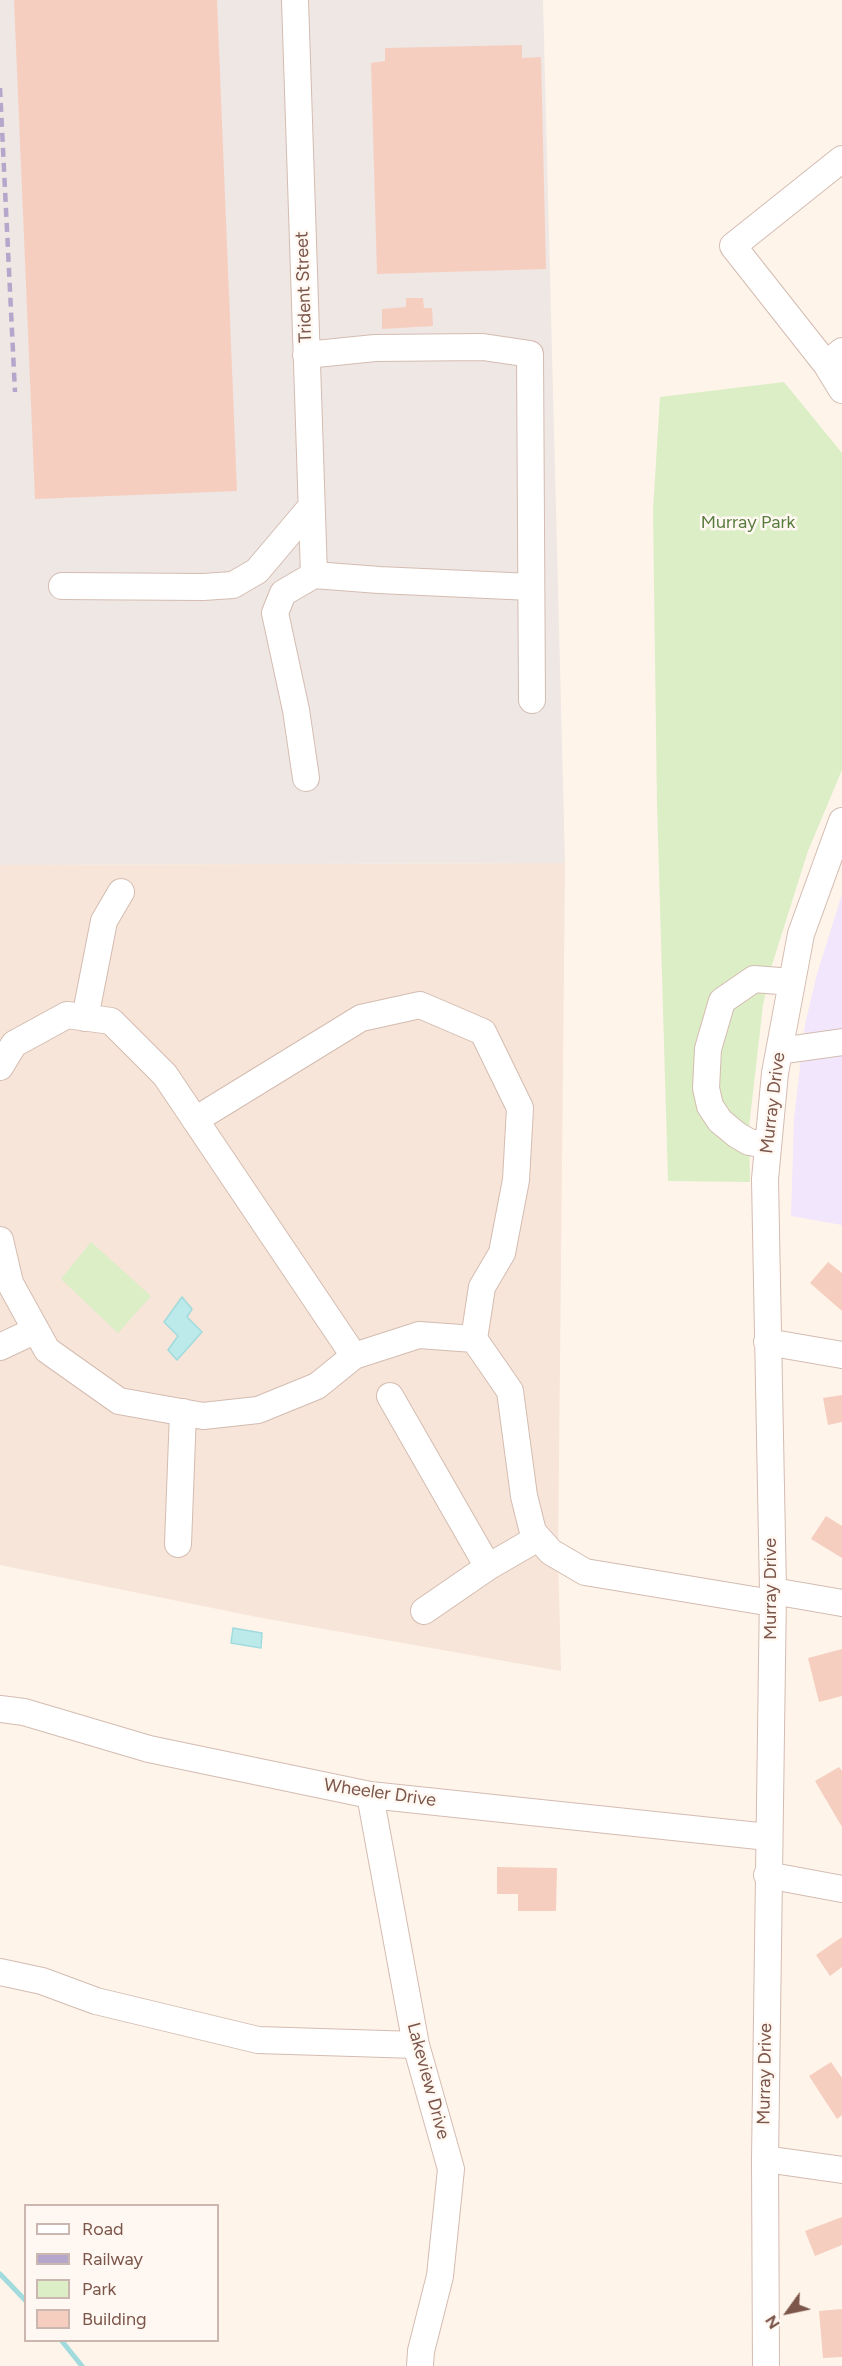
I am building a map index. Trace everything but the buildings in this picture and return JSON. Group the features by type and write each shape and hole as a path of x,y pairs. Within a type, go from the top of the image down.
{"street":[{"name":"Trident Street","path":"295,0 314,574"},
{"path":"842,159 733,246 834,358 842,390"},
{"path":"306,355 375,348 483,347 530,354 532,700"},
{"path":"62,586 202,587 232,585 257,571 311,507"},
{"path":"306,777 296,710 275,613 283,593 314,574 379,580 531,587"},
{"name":"Murray Drive","path":"766,2366 767,1875 772,1597 765,1179 779,1051 801,934 842,821"},
{"path":"86,1018 104,921 121,892"},
{"path":"767,1145 749,1142 737,1135 720,1121 710,1106 706,1088 708,1049 722,1001 754,979 792,981"},
{"path":"195,1120 361,1018 420,1005 483,1032 519,1108 516,1180 502,1253 482,1287 474,1339 510,1391 524,1496 533,1532 551,1551 585,1572 772,1597 842,1603"},
{"path":"0,1067 14,1044 67,1015 111,1021 165,1075 354,1356"},
{"path":"779,1051 842,1042"},
{"path":"0,1240 10,1283 47,1350 119,1401 203,1416 258,1410 317,1386 354,1356 419,1335 474,1339"},
{"path":"0,1347 36,1330"},
{"path":"767,1342 842,1355"},
{"path":"390,1395 488,1567"},
{"path":"178,1544 183,1412"},
{"path":"424,1611 488,1567 538,1538"},
{"name":"Wheeler Drive","path":"0,1709 24,1712 149,1749 370,1795 768,1837"},
{"name":"Lakeview Drive","path":"370,1795 416,2045 451,2169 440,2276 421,2351 420,2366"},
{"path":"767,1875 842,1888"},
{"path":"0,1972 42,1981 96,2001 258,2040 416,2045"},
{"path":"765,2159 842,2170"}],"shaded area":[{"path":"0,0 543,0 565,863 0,865"},
{"path":"565,863 558,1556 561,1671 262,1618 0,1565 0,865"},
{"path":"842,894 842,1225 791,1216 794,1119 805,1024 817,974"}],"green space":[{"name":"Murray Park","path":"784,382 842,453 842,770 808,851 771,968 763,1005 749,1127 750,1182 668,1181 657,803 653,511 660,397"},
{"path":"91,1242 151,1296 118,1333 61,1279"}],"water":[{"path":"182,1297 192,1309 187,1317 202,1332 177,1360 168,1350 178,1336 164,1322"},
{"path":"233,1628 262,1633 261,1648 231,1643"}],"waterway":[{"path":"0,2274 24,2299"},
{"path":"63,2342 82,2366"}],"railway":[{"path":"0,88 15,392"}]}
